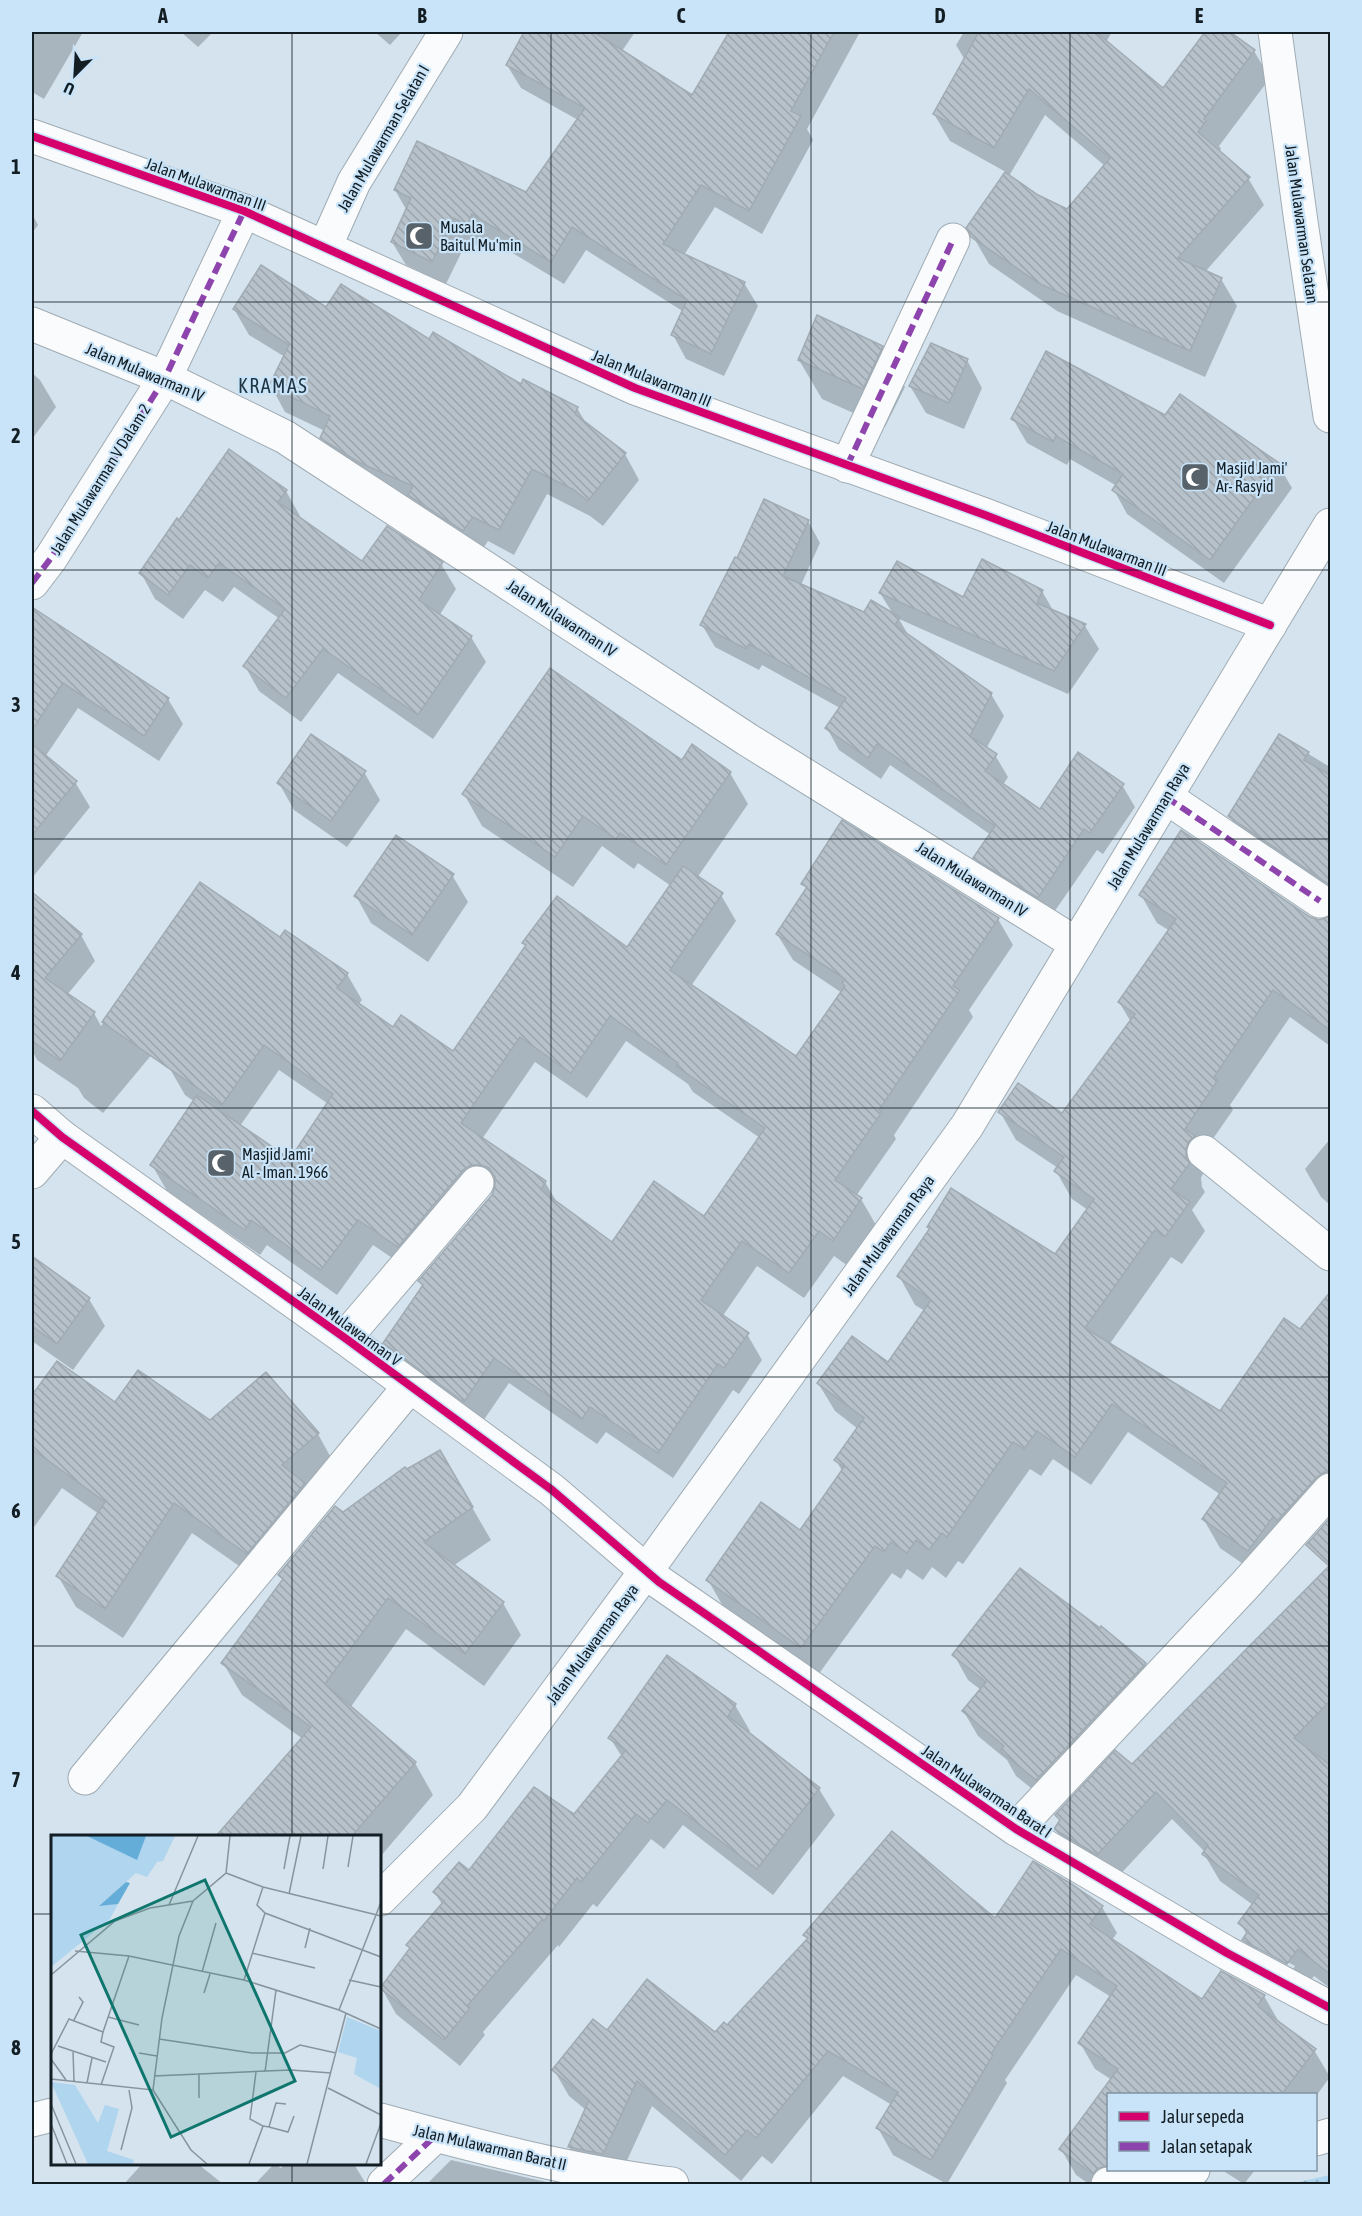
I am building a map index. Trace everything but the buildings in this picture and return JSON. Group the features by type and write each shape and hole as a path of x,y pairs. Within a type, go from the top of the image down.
{"street":[{"name":"Jalan Mulawarman Selatan I","path":"325,247 354,182 447,32"},
{"name":"Jalan Mulawarman Selatan","path":"1275,32 1330,416"},
{"name":"Jalan Mulawarman III","path":"32,136 244,211 635,388 985,515 1270,625"},
{"name":"Jalan Mulawarman V Dalam 2","path":"32,583 51,558 165,378 244,211"},
{"path":"847,466 953,240"},
{"name":"Jalan Mulawarman IV","path":"32,324 165,378 285,437 748,740 1077,944"},
{"name":"Jalan Mulawarman Raya","path":"381,1898 472,1807 646,1571 967,1126 1330,525"},
{"path":"1166,797 1320,901"},
{"name":"Jalan Mulawarman V","path":"32,1111 62,1137 345,1338 552,1490 646,1571"},
{"path":"32,1172 62,1137"},
{"path":"1204,1152 1330,1254"},
{"path":"345,1338 477,1183"},
{"path":"85,1778 410,1386"},
{"path":"1016,1829 1247,1583 1330,1490"},
{"name":"Jalan Mulawarman Barat I","path":"646,1571 1016,1829 1227,1953 1330,2008"},
{"path":"32,2120 51,2115"},
{"name":"Jalan Mulawarman Barat II","path":"381,2120 620,2178 672,2184"},
{"path":"384,2184 436,2135"},
{"path":"1108,2184 1182,2171"}],"shaded area":[{"path":"1330,2175 1330,2184 1290,2184"}],"marked path":[{"path":"32,583 51,558 165,378 244,211"},
{"path":"847,466 953,240"},
{"path":"1166,797 1320,901"},
{"path":"384,2184 436,2135"}],"cycle path":[{"path":"32,136 244,211 635,388 985,515 1270,625"},
{"path":"32,1111 62,1137 345,1338 552,1490 659,1582 1016,1829 1227,1953 1330,2008"}],"place":[{"name":"Musala Baitul Mu'min","path":"419,236"},
{"name":"Masjid Jami' Ar- Rasyid","path":"1195,477"},
{"name":"Masjid Jami' Al - Iman. 1966","path":"221,1163"}],"district":[{"name":"KRAMAS","path":"273,386"}]}
